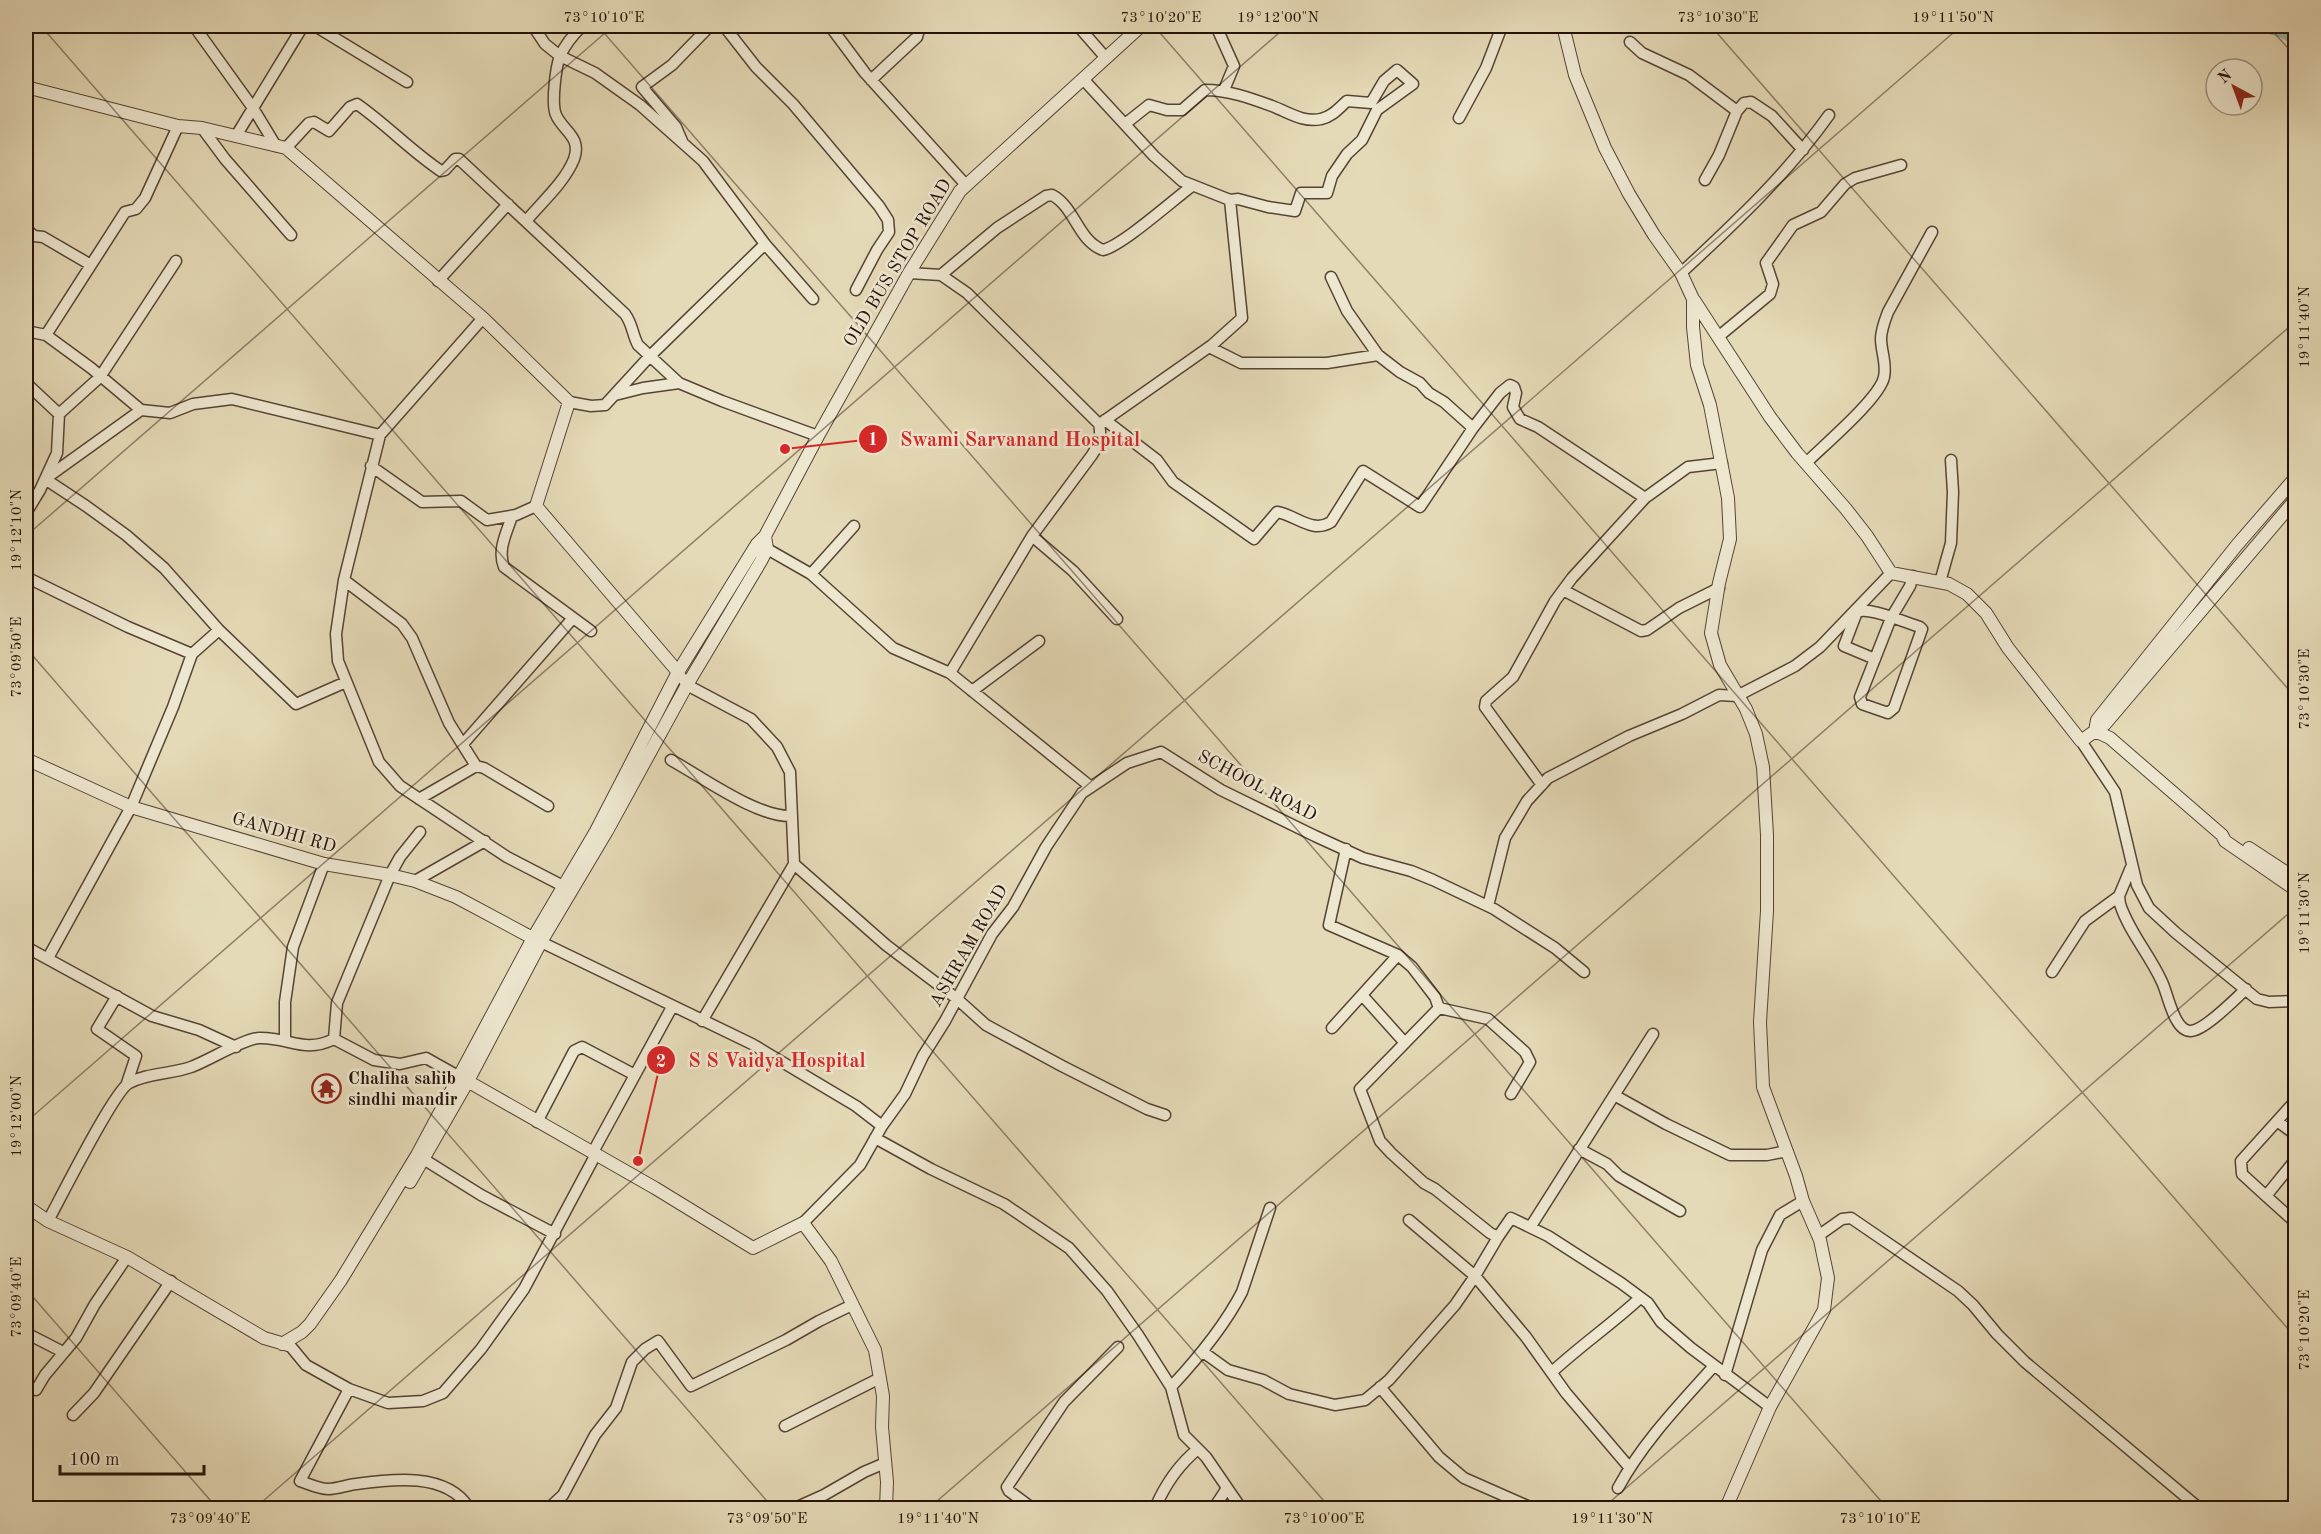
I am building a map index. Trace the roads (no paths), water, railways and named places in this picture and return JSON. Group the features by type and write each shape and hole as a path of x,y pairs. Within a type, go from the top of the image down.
{"street":[{"path":"194,26 281,147 483,318 569,402 591,406 605,405 649,357 765,244"},
{"path":"236,136 303,26"},
{"path":"315,26 407,82"},
{"path":"533,26 545,44 560,56 595,73 640,105 703,161 765,244 813,299"},
{"path":"526,221 562,178 574,159 575,144 572,136 557,118 554,110 555,82 560,56 582,26"},
{"path":"683,144 676,127 642,87 672,65 706,30 705,26"},
{"path":"724,26 756,67 820,136 879,206 888,220 889,232 856,291"},
{"path":"830,26 872,81 966,185"},
{"path":"872,81 917,37 920,26"},
{"path":"1078,26 1106,58"},
{"name":"OLD BUS STOP ROAD","path":"763,543 818,436 909,273 960,191 1141,26"},
{"path":"1216,26 1234,66 1224,90"},
{"path":"1458,118 1486,68 1502,26"},
{"path":"1567,26 1565,34 1573,69 1605,148 1635,204 1681,273 1693,298 1770,417 1846,509 1891,573 1949,584 1967,594 1986,613 2008,648 2081,741 2115,792 2137,885 2149,908 2176,933 2262,1001 2295,1001"},
{"path":"1630,42 1642,53 1689,75 1737,111"},
{"path":"1083,79 1154,156 1182,181 1230,200 1238,199 1295,211 1301,193 1327,193 1332,176 1347,154 1362,140 1377,110 1413,84 1397,70 1384,81 1371,103 1347,100 1334,113 1320,119 1294,116 1224,90 1205,90 1182,110 1167,110 1149,105 1125,124"},
{"path":"26,87 178,126 202,128 281,147"},
{"path":"1705,180 1719,155 1737,111 1744,103 1751,102 1772,116 1803,150"},
{"path":"281,147 309,123 314,122 329,131 350,107 357,104 419,156 441,171 445,170 455,159 459,159 625,314 633,327 634,339 638,345 679,383 818,436"},
{"path":"1681,273 1803,150 1829,116"},
{"path":"46,335 124,212 136,209 145,198 178,126"},
{"path":"202,128 225,159 291,235"},
{"path":"1718,338 1770,294 1773,284 1766,263 1793,225 1821,213 1840,189 1855,178 1901,165"},
{"path":"941,275 997,228 1046,196 1052,195 1061,201 1089,242 1103,250 1110,248 1192,186"},
{"path":"1102,422 1209,347 1242,318 1230,200"},
{"path":"438,281 508,204"},
{"path":"26,229 34,236 43,237 91,266"},
{"path":"1806,463 1873,397 1882,384 1885,373 1881,338 1888,312 1932,232"},
{"path":"26,513 57,453 59,414 100,377 176,261"},
{"path":"909,273 941,275 984,309 1102,422 1157,460 1173,482 1254,539 1277,512 1316,527 1331,522 1363,471 1420,507 1473,428 1504,390 1514,387 1516,393 1513,407 1520,419 1538,427 1645,498"},
{"path":"1331,277 1347,311 1378,355 1400,372 1420,383 1473,428"},
{"path":"1693,298 1697,365 1710,405 1728,498 1730,539 1711,633 1720,665 1746,709 1756,734 1763,767 1767,835 1767,912 1762,964 1760,1057 1763,1087 1803,1201 1818,1236 1828,1278 1824,1310 1770,1407 1726,1509"},
{"path":"483,318 380,435 344,580 336,647 338,661 379,762 400,786 507,857 563,886"},
{"path":"26,331 46,335 141,411 170,413 193,404 232,399 380,435"},
{"path":"1209,347 1241,363 1327,363 1378,355"},
{"path":"615,395 643,387 679,383"},
{"path":"28,389 59,414"},
{"path":"371,466 422,502 460,501 487,520 512,516 536,506 569,402"},
{"path":"45,479 141,411"},
{"path":"950,673 1032,536 1096,449 1102,422"},
{"path":"1940,582 1951,543 1953,492 1951,460"},
{"path":"1542,785 1485,704 1514,677 1563,590 1645,498 1688,467 1722,463"},
{"path":"2095,732 2097,720 2237,544 2295,477"},
{"path":"45,479 126,535 164,568 219,630 296,704 346,682"},
{"path":"2081,741 2105,724 2295,499"},
{"path":"536,506 687,685 751,719 777,747 789,772 794,864 702,1021"},
{"path":"512,516 502,546 501,560 504,567 591,631"},
{"path":"812,574 854,526"},
{"path":"1032,536 1073,572 1117,619"},
{"path":"763,543 812,574 892,648 950,673 1091,787"},
{"path":"286,1344 310,1324 421,1157 537,940 563,886 596,831 678,672 763,543"},
{"path":"537,940 608,831 763,543"},
{"path":"1488,906 1505,838 1527,801 1548,778 1629,736 1682,714 1719,695 1737,696 1809,656 1891,573"},
{"path":"1875,659 1846,649 1844,643 1857,612 1862,609 1869,610 1891,618 1920,627 1923,632 1894,708 1888,712 1862,704 1860,697 1875,659 1891,618 1910,586 1913,576"},
{"path":"26,577 128,627 192,654"},
{"path":"344,580 402,624 412,638 449,723 476,766"},
{"path":"1563,590 1641,631 1647,630 1679,608 1719,588"},
{"path":"463,744 573,618"},
{"path":"48,958 131,807 192,654 219,630"},
{"path":"972,691 1039,641"},
{"path":"2095,732 2110,738 2222,835 2225,841 2295,879"},
{"name":"SCHOOL ROAD","path":"1091,787 1127,763 1161,752 1221,790 1346,849"},
{"name":"GANDHI RD","path":"26,759 131,807 324,864 390,874 415,881 456,897 537,940"},
{"path":"671,760 741,800 779,816 792,816"},
{"path":"419,799 476,766 484,768 548,806"},
{"name":"ASHRAM ROAD","path":"803,1223 860,1165 882,1126 905,1094 923,1056 945,1021 992,933 1013,907 1051,838 1082,793 1091,787"},
{"path":"334,1039 337,1003 390,874 420,832"},
{"path":"415,881 485,841"},
{"path":"1439,1008 1435,997 1412,967 1398,955 1329,926 1346,849 1363,858 1411,871 1488,906 1555,948 1584,972"},
{"path":"285,1041 285,1002 293,948 324,864"},
{"path":"794,864 886,945 956,998 986,1025 1126,1098 1165,1115"},
{"path":"2052,972 2085,921 2119,896 2132,864"},
{"path":"2268,866 2295,890"},
{"path":"2119,896 2123,913 2162,982 2177,1024 2183,1029 2190,1031 2201,1028 2246,989"},
{"path":"537,940 752,1044 856,1106 882,1126"},
{"path":"26,947 152,1016 199,1030 236,1047"},
{"path":"1332,1028 1398,955"},
{"path":"1362,995 1404,1042"},
{"path":"48,1221 113,1103 127,1083 136,1056 97,1029 117,996"},
{"path":"26,1206 48,1221 128,1257 264,1338 286,1344 306,1365 349,1389 388,1403 423,1401 443,1393 505,1317 524,1289 555,1234 594,1153 672,1007"},
{"path":"1439,1008 1360,1089 1380,1141 1411,1173 1498,1237"},
{"path":"1439,1008 1488,1019 1526,1052 1530,1062 1511,1094"},
{"path":"1531,1226 1653,1034"},
{"path":"127,1083 191,1067 257,1038 311,1047 334,1039 375,1060 400,1064 426,1058 594,1153 753,1248 803,1223 831,1261 875,1350 883,1396 882,1427 887,1482 886,1509"},
{"path":"537,1122 574,1051 579,1047 635,1075"},
{"path":"1614,1095 1666,1125 1730,1155 1767,1155 1786,1151"},
{"path":"2295,1100 2241,1161 2240,1167 2242,1174 2295,1223"},
{"path":"2277,1120 2295,1135"},
{"path":"875,1138 931,1169 1004,1204 1069,1248 1116,1304 1171,1387 1184,1435 1198,1449 1241,1509"},
{"path":"1579,1149 1607,1164 1619,1176 1680,1211"},
{"path":"421,1157 481,1195 555,1234"},
{"path":"2266,1196 2291,1173 2295,1159"},
{"path":"1725,1375 1762,1250 1780,1215 1803,1201"},
{"path":"1171,1387 1203,1352 1242,1292 1270,1208"},
{"path":"1203,1352 1228,1370 1263,1380 1289,1394 1335,1405 1365,1400 1380,1388 1455,1305 1511,1218 1531,1226 1596,1266 1648,1303 1661,1322 1713,1367 1770,1407"},
{"path":"1818,1236 1842,1219 1851,1218 1958,1291 2025,1362 2199,1509"},
{"path":"1409,1220 1475,1276 1526,1337 1566,1393 1629,1467"},
{"path":"36,1390 45,1375 76,1338 95,1304 128,1257"},
{"path":"73,1415 94,1393 171,1281"},
{"path":"1552,1372 1609,1327 1640,1298"},
{"path":"549,1509 563,1495 595,1435 616,1408 632,1362 645,1349 658,1341 691,1386 852,1305"},
{"path":"26,1333 63,1352"},
{"path":"1032,1509 1007,1487 1064,1402 1118,1347"},
{"path":"1618,1488 1629,1467 1653,1434 1713,1367"},
{"path":"784,1426 880,1378"},
{"path":"1380,1388 1439,1456 1464,1478 1532,1509"},
{"path":"349,1389 300,1481 327,1489 356,1484 411,1480 441,1486 463,1499 469,1509"},
{"path":"1155,1509 1171,1477 1184,1460 1198,1449"},
{"path":"795,1509 824,1496 885,1462"},
{"path":"1214,1509 1227,1488"}],"waterway":[{"path":"2273,26 2296,36"}],"place":[{"name":"Swami Sarvanand Hospital","path":"785,449"},
{"name":"Chaliha sahib sindhi mandir","path":"327,1089"},
{"name":"S S Vaidya Hospital","path":"638,1161"}]}
